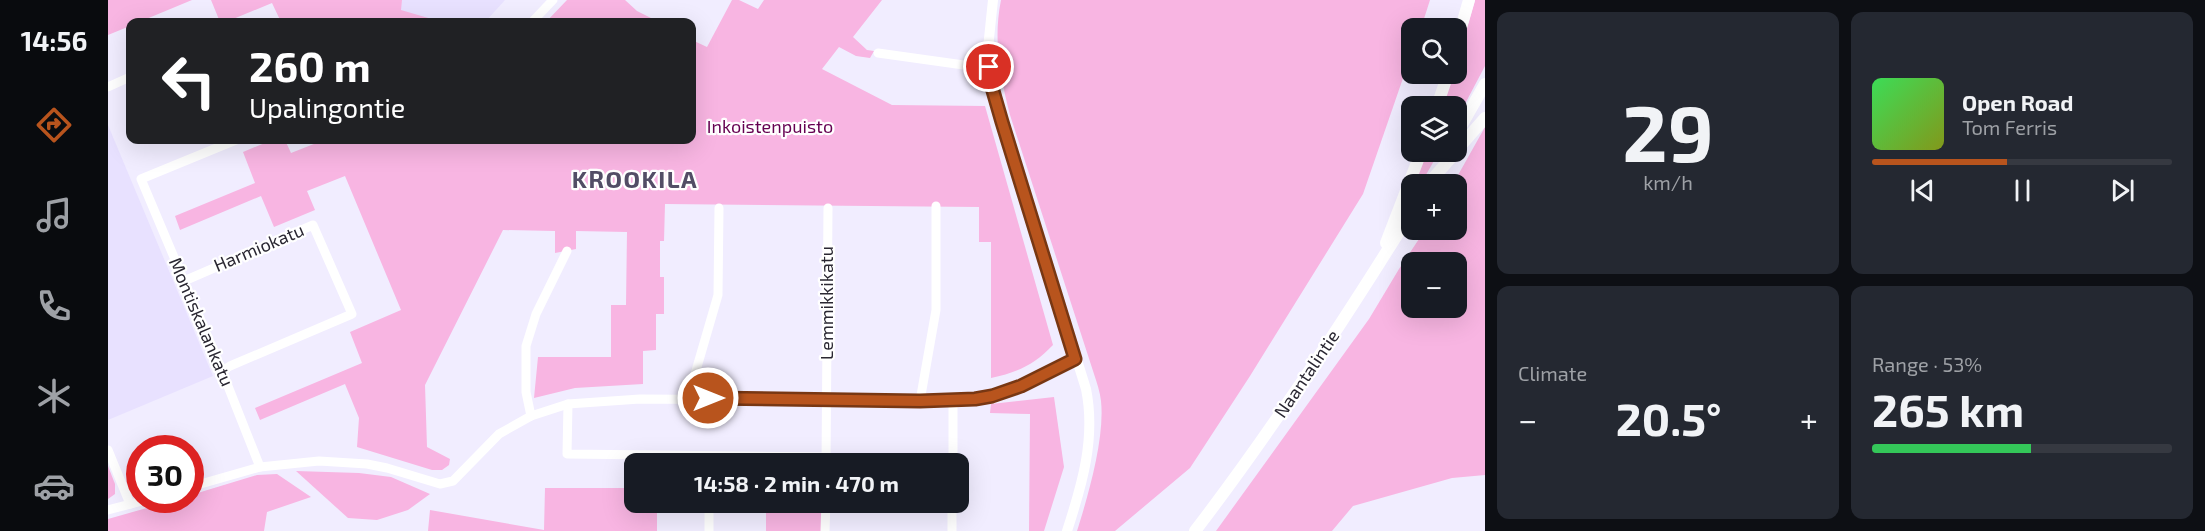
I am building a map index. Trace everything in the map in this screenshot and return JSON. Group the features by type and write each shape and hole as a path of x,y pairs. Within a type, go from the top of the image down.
{"main road":[{"path":"1464,18 1469,0"},
{"path":"1467,116 1485,84"},
{"path":"1467,138 1485,118"},
{"path":"1375,271 1417,162"},
{"path":"1436,174 1447,162"},
{"name":"Naantalintie","path":"1195,531 1304,379 1401,229"}],"street":[{"path":"536,18 553,0"},
{"path":"993,0 989,67 991,84 1086,389 1090,409 1090,429 1083,479 1067,531"},
{"path":"878,53 955,65 989,67"},
{"path":"108,87 126,79"},
{"name":"Montiskalankatu","path":"226,144 141,179 260,467"},
{"path":"920,401 936,310 936,206"},
{"path":"688,398 718,294 719,208"},
{"name":"Lemmikkikatu","path":"826,453 828,208"},
{"name":"Harmiokatu","path":"184,280 314,225 352,314 222,371"},
{"path":"531,416 526,392 525,364 529,330 567,251"},
{"path":"204,483 260,467 319,461 367,464 442,484 453,480 499,434 531,416 568,404 688,398 953,401 992,396 1021,386 1075,359"},
{"path":"953,401 953,453"},
{"path":"568,404 567,454 624,456"},
{"path":"108,450 126,494"},
{"path":"108,510 126,505"},
{"path":"709,513 709,531"},
{"path":"825,531 826,513"},
{"path":"952,513 952,531"}],"shaded area":[{"path":"396,0 505,0 489,18 404,18"},
{"path":"108,125 213,376 108,420"}],"green space":[{"path":"108,0 192,0 149,18 126,18 126,28 108,35"},
{"path":"211,0 402,0 401,10 428,18 279,18 272,3 236,18 218,18"},
{"path":"567,0 625,0 637,11 651,18 550,18"},
{"name":"Inkoistenpuisto","path":"732,0 739,0 758,9 764,0 882,0 853,37 867,50 874,51 870,58 856,56 839,47 822,69 892,105 985,106 1053,345 1025,367 991,378 991,242 979,242 979,207 665,204 664,241 660,241 660,277 664,277 664,314 656,314 656,350 643,351 643,384 575,388 534,398 538,357 611,357 611,305 626,305 627,232 576,231 576,249 555,253 555,231 503,230 425,385 427,447 450,459 449,465 442,470 432,470 357,447 359,418 345,384 260,420 255,408 362,363 350,332 401,310 345,176 307,191 315,210 274,227 261,196 180,230 175,216 255,183 243,152 262,144 287,144 291,153 314,144 696,144 696,42 707,47"},
{"path":"1001,0 1430,0 1424,18 1401,18 1401,84 1363,194 1190,468 1115,531 1077,531 1098,449 1102,416 1101,398 1010,115 999,58"},
{"path":"1475,0 1485,0 1485,66 1467,100 1467,96 1445,96 1450,84 1467,84 1467,28"},
{"path":"1485,127 1485,475 1452,478 1353,506 1332,531 1216,531 1369,319 1401,266 1401,318 1467,318 1467,252 1410,252 1418,240 1467,240 1467,174 1459,174"},
{"path":"1421,162 1433,162 1426,174 1416,174"},
{"path":"1054,397 1064,467 1044,531 1029,531 1030,414 990,413 991,404"},
{"path":"108,466 115,484 115,494 108,499"},
{"path":"296,471 359,473 391,477 430,494 408,510 377,520 348,518"},
{"path":"277,474 311,497 267,512 264,531 108,531 108,519 129,513 204,513 204,491 257,475"},
{"path":"545,488 624,488 624,513 657,513 657,531 428,531 430,510 544,530"},
{"path":"766,513 822,513 822,531 766,531"}],"district":[{"name":"KROOKILA","path":"635,180"}],"route":[{"path":"708,398 920,401 975,399 1021,386 1075,359 1002,122 991,84 989,67"}]}
